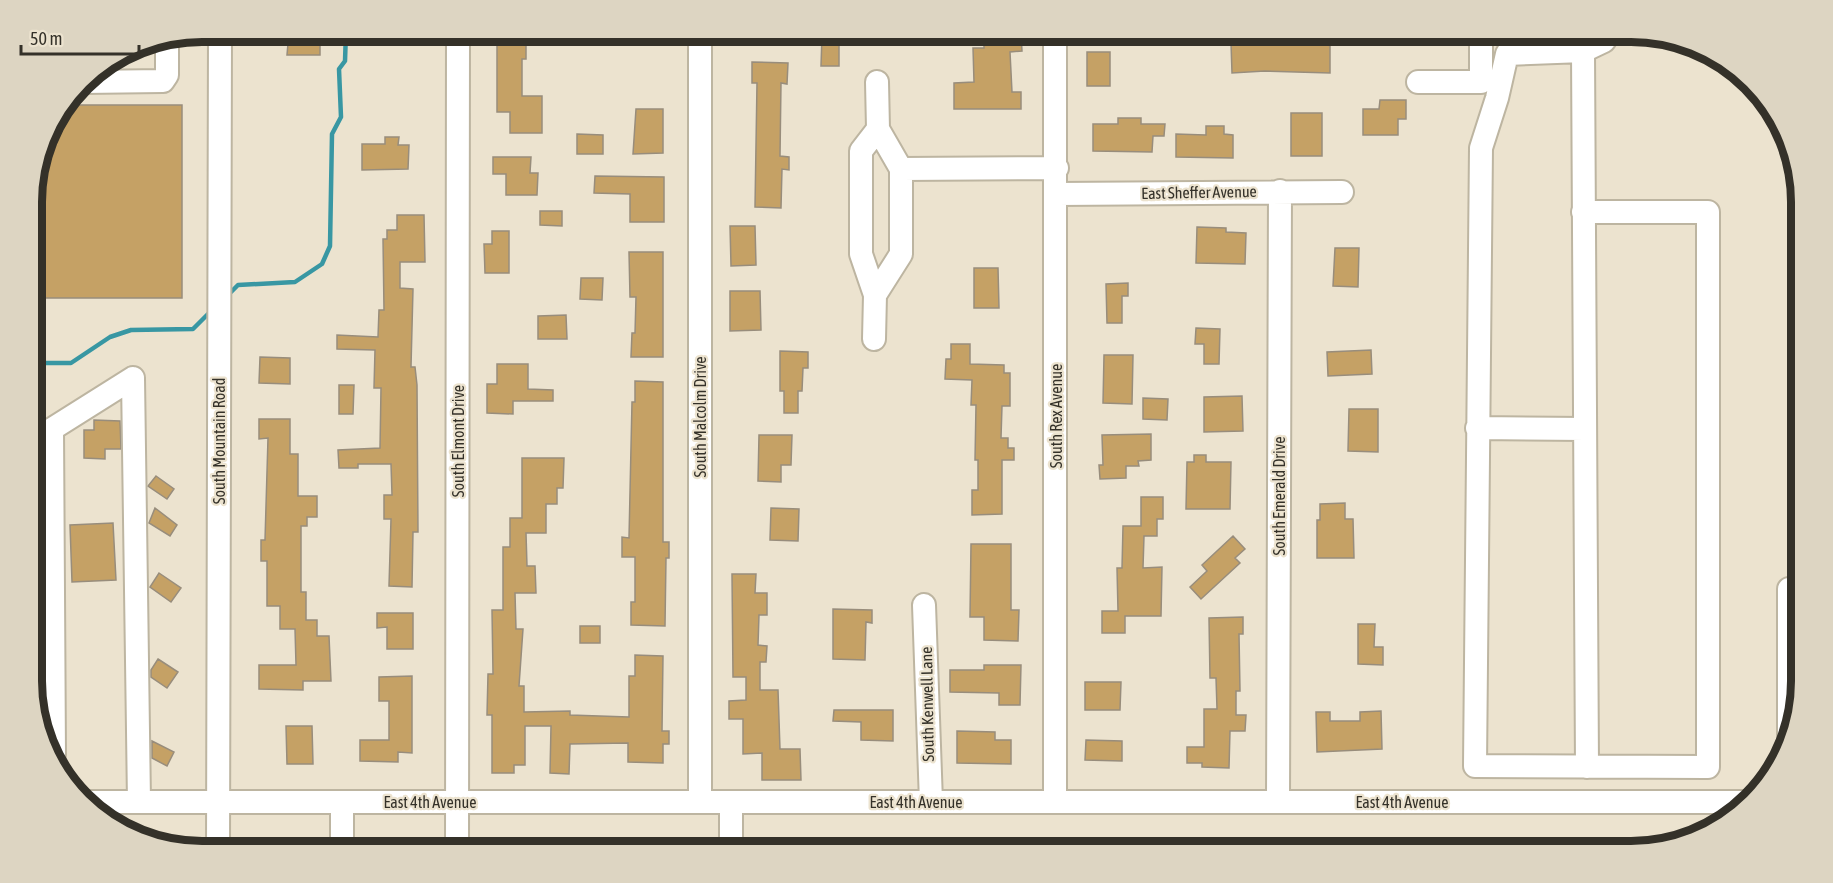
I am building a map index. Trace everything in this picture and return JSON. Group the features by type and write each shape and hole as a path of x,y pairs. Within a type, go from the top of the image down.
{"street":[{"name":"South Mountain Road","path":"218,841 220,42"},
{"name":"South Elmont Drive","path":"457,841 458,42"},
{"name":"South Malcolm Drive","path":"700,42 700,802"},
{"name":"South Rex Avenue","path":"1055,42 1057,194 1055,801"},
{"path":"1418,82 1481,82 1481,42"},
{"path":"1502,42 1507,54"},
{"path":"1514,42 1507,54 1497,98 1481,148 1475,766 1708,767 1708,212 1583,212"},
{"path":"1507,54 1583,51 1602,42"},
{"path":"96,82 164,81 167,75 167,46"},
{"path":"1583,51 1587,766"},
{"path":"875,295 901,254 901,169 878,129 877,82"},
{"path":"874,339 875,295 861,254 861,151 878,129"},
{"path":"901,169 1057,168"},
{"name":"South Emerald Drive","path":"1278,802 1280,191"},
{"name":"East Sheffer Avenue","path":"1057,194 1342,192"},
{"path":"54,742 52,429 133,378 139,802"},
{"path":"1477,428 1585,429"},
{"path":"1789,589 1789,705"},
{"name":"South Kenwell Lane","path":"924,605 931,802"},
{"name":"East 4th Avenue","path":"98,802 1736,802"},
{"path":"342,802 342,841"},
{"path":"731,802 731,841"}],"building":[{"path":"288,42 320,42 320,55 287,55"},
{"path":"497,42 526,42 526,59 522,59 522,96 542,96 542,133 510,133 510,112 497,112"},
{"path":"822,42 839,42 839,66 821,66"},
{"path":"984,42 1021,42 1022,51 1010,52 1012,92 1021,92 1021,109 954,109 954,83 974,82 973,48 984,48"},
{"path":"1231,43 1325,43 1330,46 1330,73 1265,71 1232,73"},
{"path":"1087,52 1110,52 1110,86 1087,86"},
{"path":"752,62 788,63 787,84 781,83 780,156 789,157 789,170 782,169 781,208 755,207 757,83 752,83"},
{"path":"1380,100 1406,100 1406,119 1398,119 1398,135 1363,135 1363,109 1379,109"},
{"path":"75,105 182,105 182,298 42,298 43,181 54,141 63,122"},
{"path":"636,109 663,109 663,153 633,154"},
{"path":"1291,113 1322,113 1322,156 1291,156"},
{"path":"1118,118 1141,118 1141,124 1165,124 1164,136 1153,136 1152,152 1093,151 1093,124 1118,124"},
{"path":"1206,126 1224,126 1224,134 1233,135 1233,158 1176,157 1176,134 1206,135"},
{"path":"577,134 603,135 603,154 577,154"},
{"path":"385,137 399,137 398,145 409,145 408,169 362,170 362,144 385,144"},
{"path":"493,157 531,157 530,173 538,173 537,195 506,195 506,174 493,174"},
{"path":"595,176 664,177 664,222 630,222 630,194 594,193"},
{"path":"540,211 562,211 562,226 540,225"},
{"path":"397,215 424,215 425,262 400,262 400,288 413,289 411,367 415,367 417,385 418,532 413,532 412,587 389,586 391,519 384,519 384,495 392,495 391,464 358,464 358,468 339,468 338,450 380,448 381,388 374,388 375,350 337,349 337,335 378,337 379,310 384,310 383,239 387,239 387,230 397,230"},
{"path":"730,226 755,226 756,265 731,266"},
{"path":"1197,227 1226,228 1226,232 1246,233 1245,264 1196,263"},
{"path":"492,231 509,231 509,273 485,273 484,244 492,244"},
{"path":"1335,248 1359,248 1358,287 1333,286"},
{"path":"629,252 663,252 663,357 631,357 632,333 635,333 636,297 630,297"},
{"path":"974,268 998,268 999,308 974,308"},
{"path":"581,278 603,278 602,300 580,299"},
{"path":"1128,283 1128,296 1122,296 1122,323 1107,323 1106,284"},
{"path":"730,291 760,291 761,330 730,331"},
{"path":"566,315 567,339 538,339 538,316"},
{"path":"1196,328 1220,329 1219,364 1204,364 1204,344 1195,344"},
{"path":"951,344 970,344 970,364 1004,365 1004,373 1010,373 1010,406 1002,406 1001,438 1008,438 1008,448 1014,448 1014,460 1002,460 1002,514 972,515 972,490 978,490 978,460 975,460 976,405 971,405 972,380 945,379 946,359 951,359"},
{"path":"1371,350 1372,374 1328,376 1327,352"},
{"path":"780,351 808,352 808,368 803,368 802,391 798,391 798,413 784,413 784,391 780,391"},
{"path":"1104,355 1133,355 1132,404 1103,403"},
{"path":"260,357 290,358 290,384 259,383"},
{"path":"497,364 528,364 528,389 553,390 553,401 513,401 513,414 487,413 487,384 497,384"},
{"path":"635,381 663,382 663,542 669,542 669,558 666,558 665,626 631,625 631,602 635,602 635,557 622,557 622,537 629,538 632,402 635,402"},
{"path":"339,385 354,385 353,414 339,414"},
{"path":"1242,396 1243,431 1204,432 1204,397"},
{"path":"1143,398 1168,399 1167,420 1143,419"},
{"path":"1349,409 1378,409 1378,452 1348,451"},
{"path":"259,419 290,419 290,454 298,454 298,496 317,496 317,517 307,517 307,526 301,526 301,592 306,592 306,620 317,620 317,636 329,636 331,681 303,681 303,690 259,689 259,665 296,665 295,629 280,629 280,606 267,606 267,561 261,561 261,540 265,540 268,438 259,439"},
{"path":"94,420 120,421 121,449 105,449 105,459 84,458 84,430 94,430"},
{"path":"1151,434 1151,460 1138,461 1139,466 1126,466 1126,478 1100,479 1099,465 1103,465 1102,435"},
{"path":"759,435 792,435 791,465 781,465 781,482 758,481"},
{"path":"1194,455 1206,455 1206,462 1231,462 1230,509 1186,509 1187,462 1194,462"},
{"path":"522,458 564,458 563,488 557,488 557,504 546,504 546,533 526,533 527,566 535,566 536,593 515,593 516,629 523,629 519,686 524,686 524,712 570,711 570,715 629,717 629,676 635,676 635,655 663,656 662,731 669,731 669,744 663,744 663,763 628,762 628,743 570,744 569,774 550,773 551,726 525,726 525,765 514,765 514,773 492,773 492,715 487,715 488,674 493,674 492,610 503,610 503,547 510,547 510,518 522,518"},
{"path":"156,476 174,489 167,499 148,486"},
{"path":"1141,497 1163,497 1163,519 1157,519 1157,536 1144,536 1143,568 1162,567 1161,616 1125,616 1125,633 1102,633 1102,611 1118,611 1117,568 1122,568 1123,526 1141,526"},
{"path":"1345,503 1345,519 1353,519 1354,558 1317,558 1317,520 1320,520 1320,504"},
{"path":"155,508 177,525 170,536 149,523"},
{"path":"771,508 799,509 798,541 770,540"},
{"path":"113,523 116,580 72,582 70,525"},
{"path":"1233,536 1245,549 1235,558 1240,563 1201,599 1190,587 1207,571 1202,565"},
{"path":"971,544 1011,544 1011,610 1019,610 1018,641 984,640 984,617 970,617"},
{"path":"159,573 181,588 171,602 150,587"},
{"path":"732,574 756,574 755,593 767,593 767,615 759,615 758,645 767,646 766,662 760,662 760,690 778,690 780,749 800,749 801,780 762,780 762,753 743,754 743,719 729,719 729,701 746,700 746,677 733,677"},
{"path":"833,609 872,610 872,623 866,622 865,660 833,659"},
{"path":"377,613 413,613 413,649 387,649 387,627 377,628"},
{"path":"1243,617 1243,634 1239,634 1240,691 1236,691 1236,715 1246,715 1245,731 1230,731 1229,768 1202,767 1202,763 1187,763 1187,747 1204,747 1204,709 1217,709 1216,678 1210,678 1209,618"},
{"path":"1358,624 1375,624 1374,647 1383,647 1383,665 1358,664"},
{"path":"580,626 600,626 600,643 580,643"},
{"path":"158,659 178,672 167,688 151,677 151,670"},
{"path":"984,665 1021,665 1020,705 999,705 999,693 950,692 950,670 984,670"},
{"path":"412,676 412,753 398,752 398,762 360,761 360,740 389,740 389,701 379,701 379,677"},
{"path":"1085,682 1121,682 1120,710 1085,710"},
{"path":"834,710 893,710 893,741 861,740 861,722 833,721"},
{"path":"1381,711 1382,749 1317,752 1316,712 1330,712 1330,721 1360,721 1360,712"},
{"path":"286,726 312,726 313,764 287,764"},
{"path":"957,731 995,732 995,740 1011,740 1011,764 957,763"},
{"path":"1086,740 1122,741 1122,761 1085,760"},
{"path":"152,741 174,752 167,766 152,758"},
{"path":"928,839 968,839 968,841 928,841"}],"waterway":[{"path":"228,295 238,285 295,282 322,264 330,246 332,134 341,117 339,69 345,61 346,42"},
{"path":"42,363 71,363 110,337 131,330 193,329 211,311"}]}
